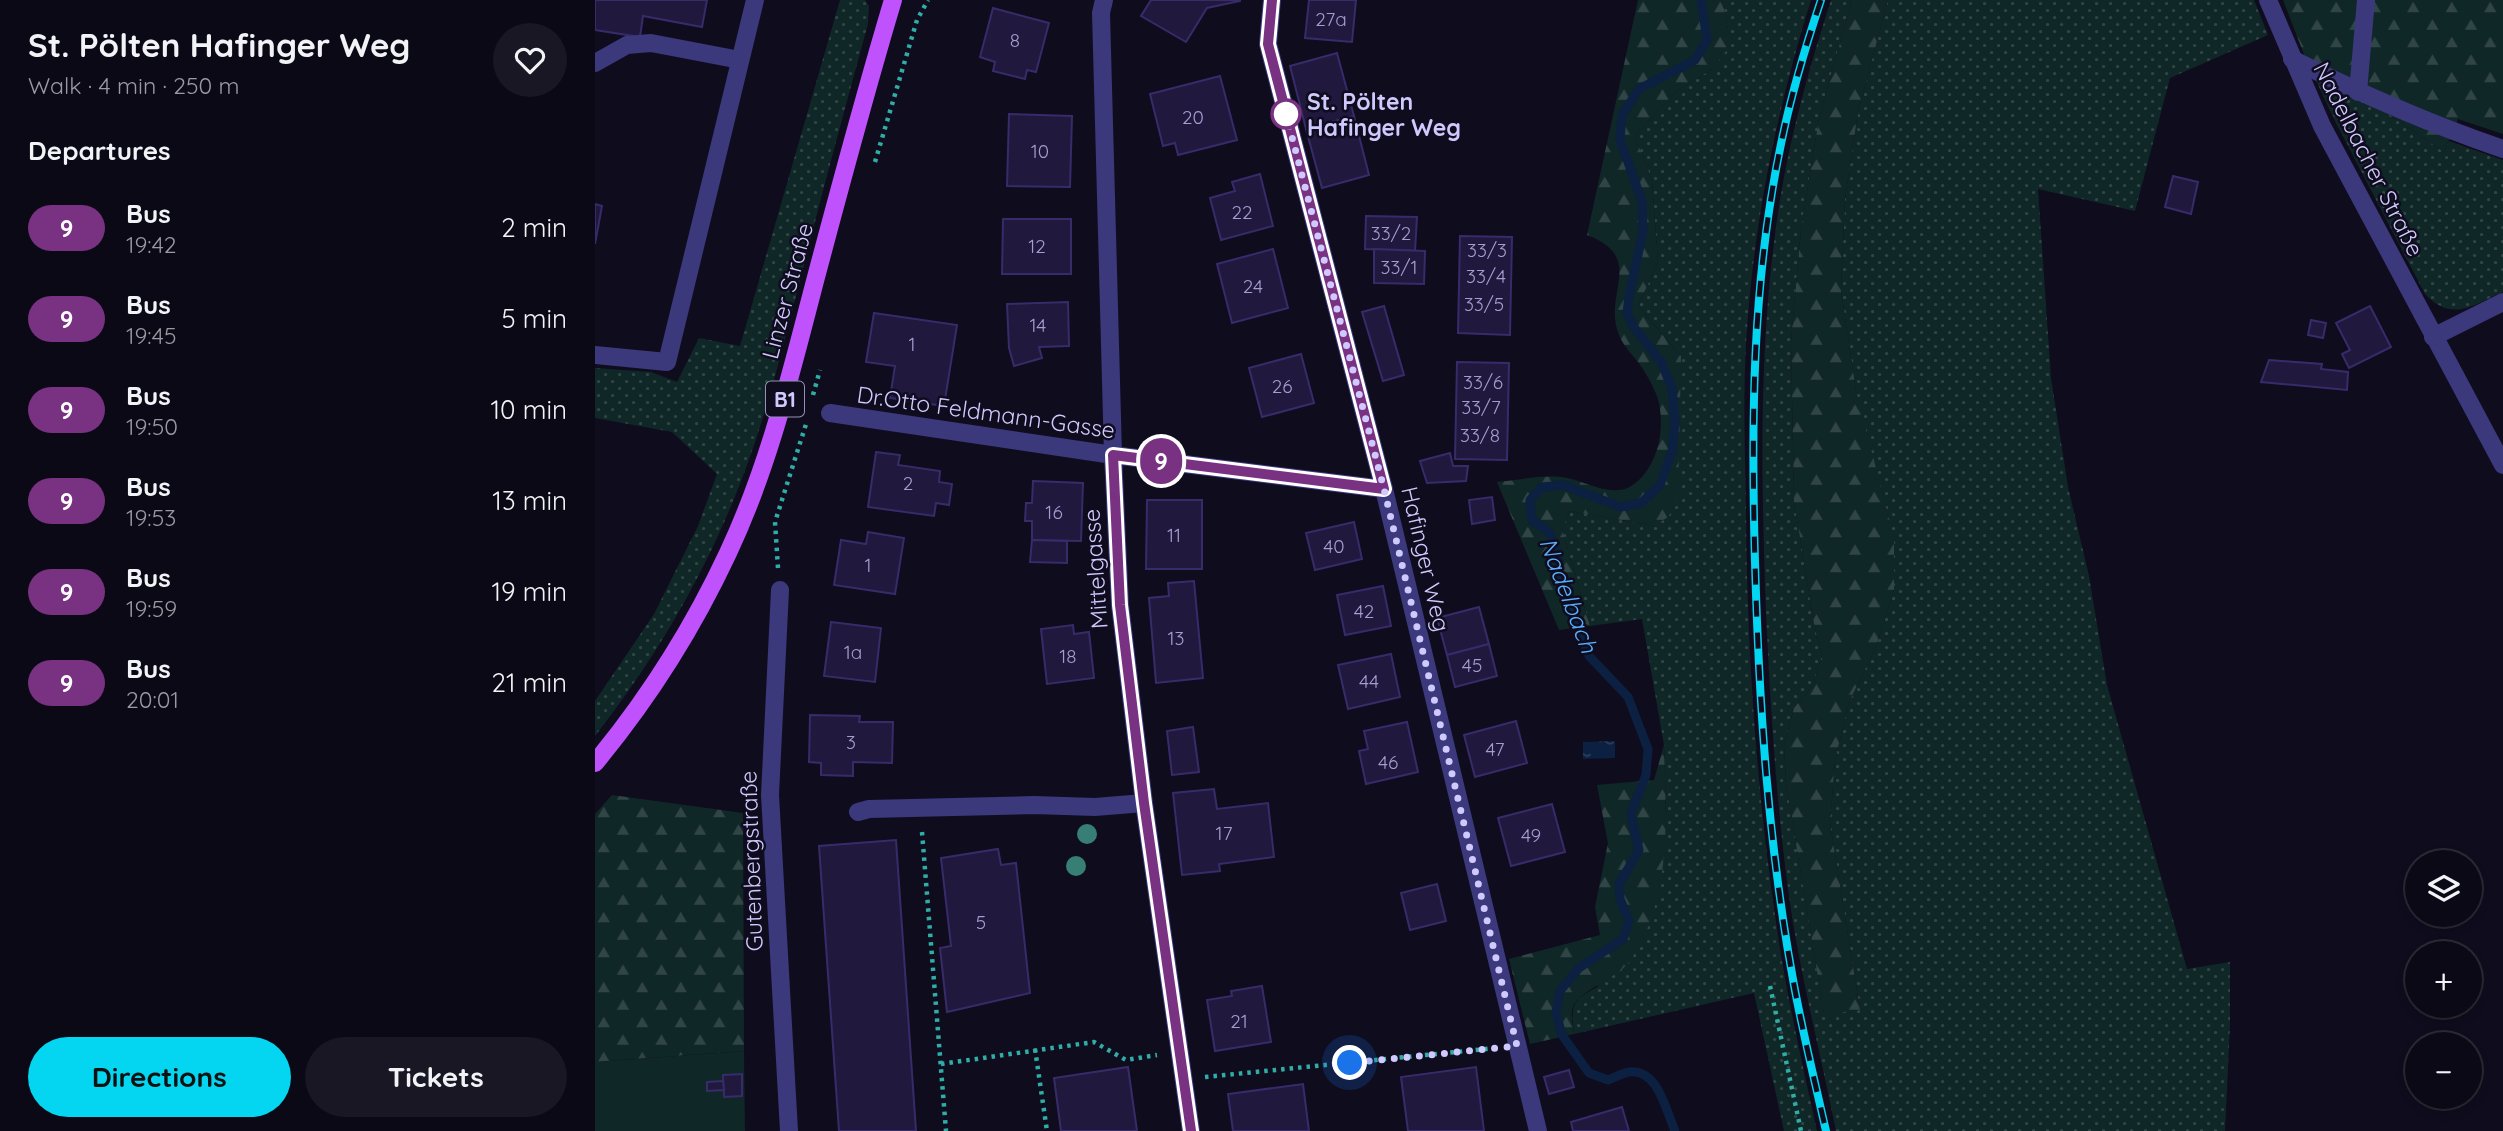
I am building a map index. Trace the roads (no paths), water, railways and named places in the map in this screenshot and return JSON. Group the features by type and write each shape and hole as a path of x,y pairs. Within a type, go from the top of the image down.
{"main road":[{"name":"Linzer Straße","path":"595,763 677,649 723,564 750,500 784,401 844,169 893,0"}],"street":[{"path":"595,355 667,362 755,0"},
{"name":"Mittelgasse","path":"1104,0 1101,13 1113,455 1120,605 1144,803 1191,1131"},
{"name":"Hafinger Weg","path":"1272,0 1268,44 1384,489 1538,1131"},
{"name":"Nadelbacher Straße","path":"2268,0 2322,126 2503,465"},
{"path":"2358,92 2366,0"},
{"path":"595,63 627,45 651,43 740,60"},
{"path":"2292,59 2433,125 2503,149"},
{"path":"2433,337 2503,302"},
{"name":"Dr.Otto Feldmann-Gasse","path":"831,413 1113,455 1384,489"},
{"name":"Gutenbergstraße","path":"780,590 770,794 789,1131"},
{"path":"858,812 869,809 1034,805 1095,807 1144,803"}],"water":[{"path":"1615,741 1615,758 1583,759 1583,742"}],"waterway":[{"name":"Nadelbach","path":"1675,1131 1659,1092 1647,1077 1629,1072 1608,1080 1589,1073 1562,1035 1556,1013 1560,991 1579,968 1623,939 1629,921 1620,899 1619,884 1639,850 1631,813 1646,775 1648,749 1628,697 1589,656 1560,581 1558,555 1549,532 1532,520 1530,500 1542,487 1563,485 1621,507 1641,503 1660,485 1672,452 1675,422 1672,388 1661,362 1633,326 1627,313 1643,232 1642,201 1620,140 1622,115 1639,89 1695,60 1707,40 1701,0"}],"railway":[{"path":"1821,0 1789,108 1771,196 1759,300 1753,457 1759,668 1771,827 1794,985 1826,1131"}],"place":[{"name":"St. Pölten Hafinger Weg","path":"1286,114"}]}
